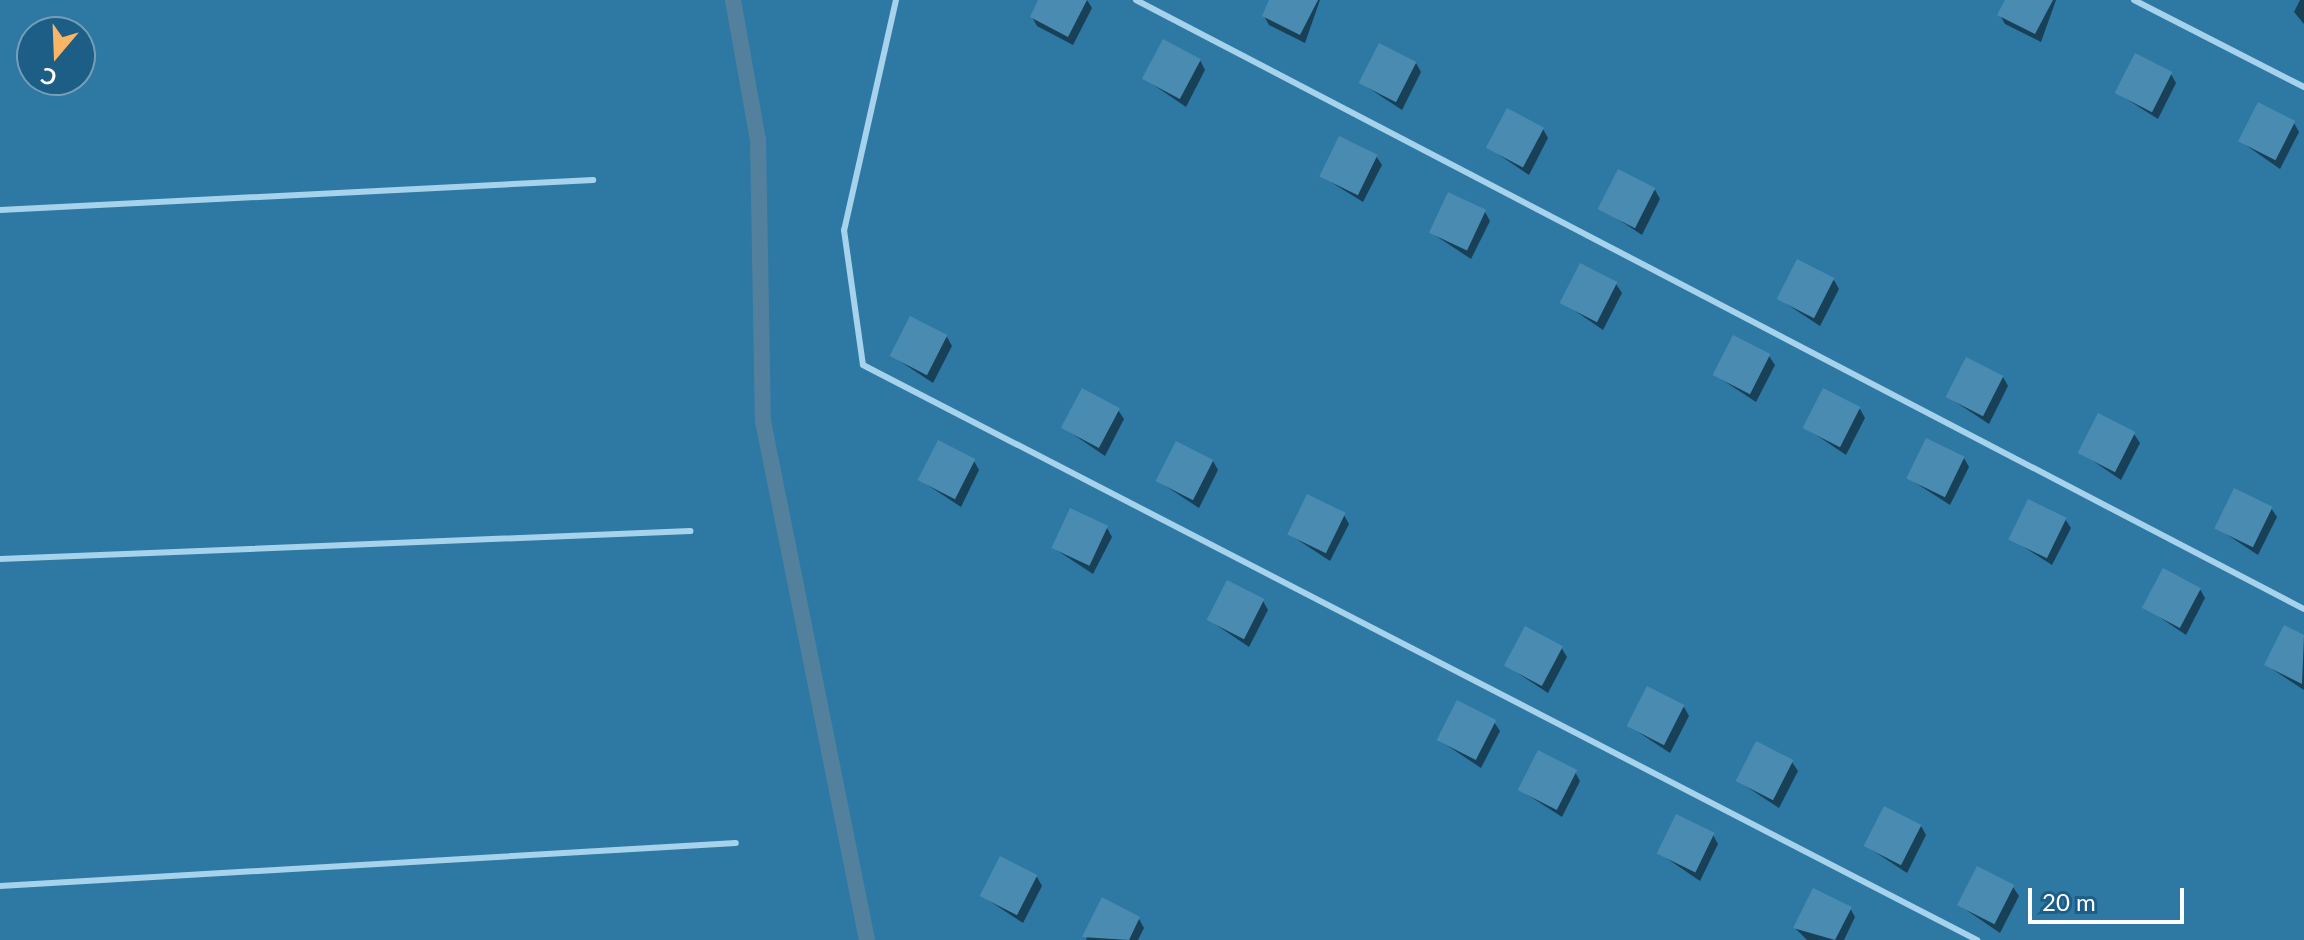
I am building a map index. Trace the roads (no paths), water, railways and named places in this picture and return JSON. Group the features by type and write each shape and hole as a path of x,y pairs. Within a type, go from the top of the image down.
{"lane":[{"path":"896,0 844,230 863,365 1977,940"},
{"path":"1136,0 2304,609"},
{"path":"2134,0 2304,87"},
{"path":"0,210 593,180"},
{"path":"0,559 690,531"},
{"path":"0,886 736,843"}],"waterway":[{"path":"733,0 758,140 763,421 867,940"}]}
